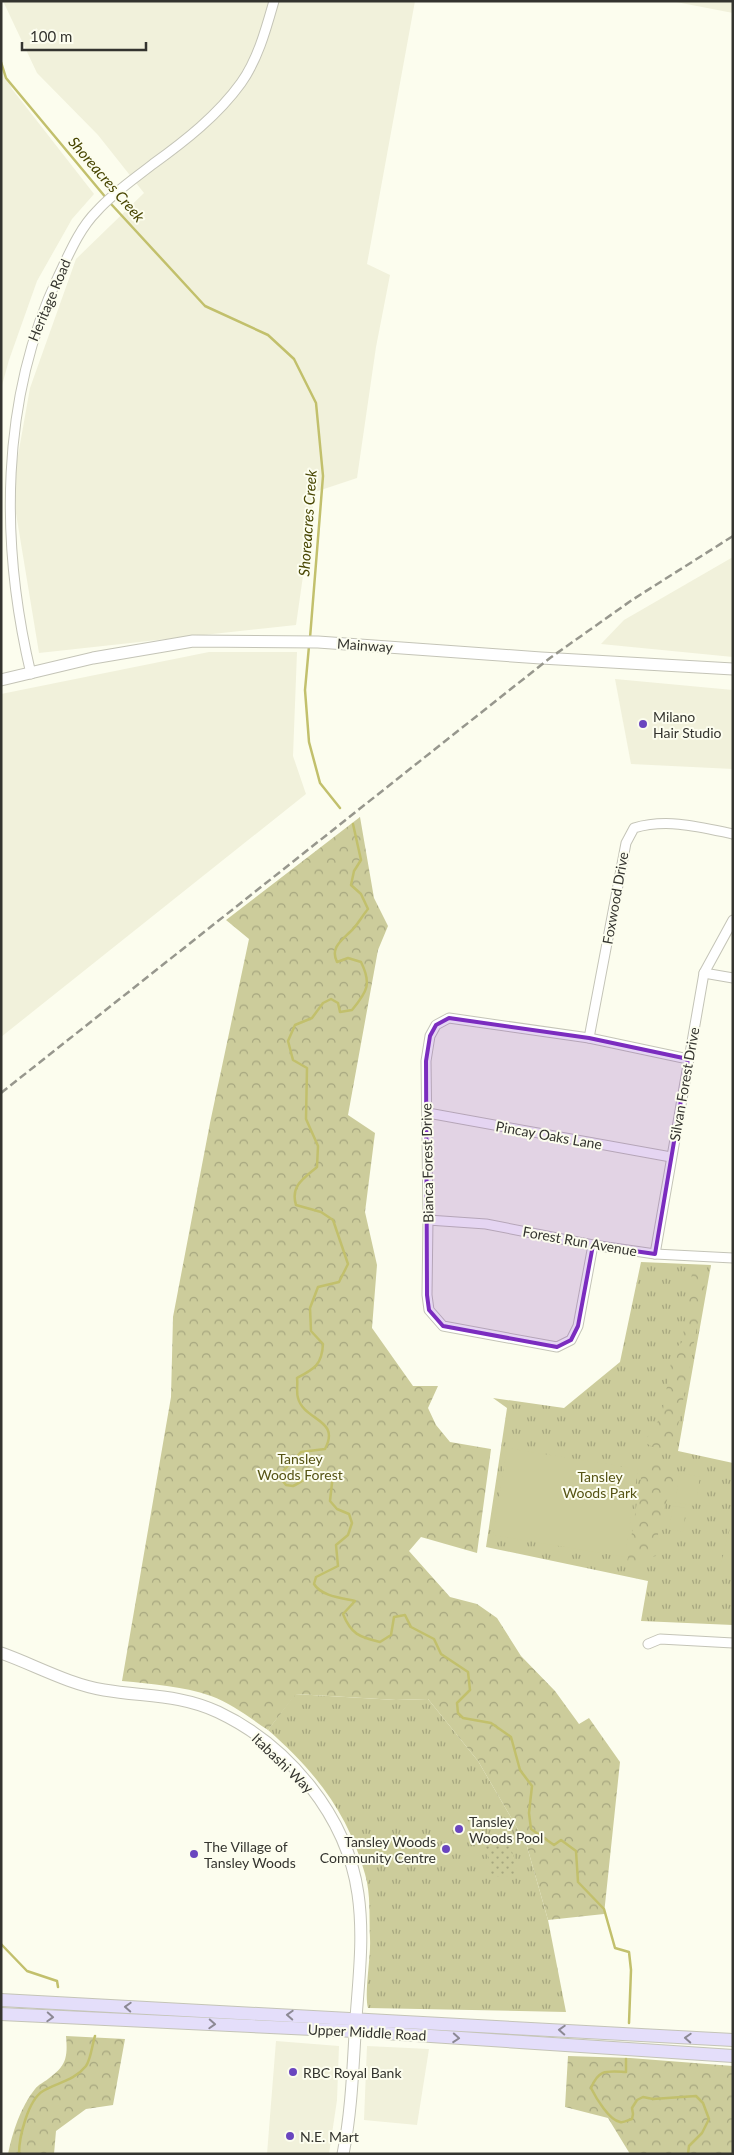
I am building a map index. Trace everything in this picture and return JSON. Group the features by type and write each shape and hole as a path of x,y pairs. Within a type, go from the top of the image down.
{"main road":[{"name":"Upper Middle Road","path":"1,2000 356,2025 611,2048 733,2056"},
{"name":"Upper Middle Road","path":"1,2014 611,2033 733,2040"}],"street":[{"name":"Heritage Road","path":"31,674 16,622 8,574 4,496 8,449 21,376 41,314 83,226 98,209 131,180 181,143 227,100 242,82 257,53 274,1"},
{"name":"Mainway","path":"1,680 93,658 193,641 318,642 733,669"},
{"name":"Foxwood Drive","path":"589,1038 626,843 634,828 648,824 678,823 733,834"},
{"name":"Silvan Forest Drive","path":"655,1254 704,973 733,920"},
{"path":"704,973 733,978"},
{"name":"Bianca Forest Drive","path":"593,1245 578,1326 571,1340 557,1347 443,1326 429,1310 426,1061 430,1036 436,1025 449,1018 589,1038 688,1058"},
{"name":"Pincay Oaks Lane","path":"428,1114 671,1157"},
{"name":"Forest Run Avenue","path":"428,1220 486,1224 593,1245 655,1254 733,1258"},
{"path":"648,1644 660,1639 733,1643"},
{"name":"Itabashi Way","path":"1,1653 85,1686 104,1690 158,1695 206,1707 251,1731 297,1772 334,1822 343,1840 354,1874 360,1905 361,1943 356,2025 349,2113 343,2154"}],"highlighted area":[{"path":"449,1018 589,1038 688,1059 655,1254 593,1245 578,1326 571,1340 557,1347 443,1326 429,1310 427,1295 426,1061 430,1036 436,1025"}],"shaded area":[{"path":"3,1 415,1 367,264 390,275 376,347 357,478 315,492 296,625 39,653 12,489 30,388 76,259 144,193 98,135 37,73"},
{"path":"671,1 733,1 733,13"},
{"path":"1,65 12,89 94,194 72,219 37,281 9,360 1,389"},
{"path":"733,557 733,657 601,644 624,620"},
{"path":"209,652 297,652 293,756 306,794 1,1037 1,694"},
{"path":"615,679 733,690 733,769 631,764"},
{"path":"276,2041 339,2046 337,2100 329,2154 267,2154"},
{"path":"367,2046 429,2049 417,2125 364,2120"}],"green space":[{"name":"Tansley Woods Forest","path":"360,817 374,898 388,926 378,950 348,1115 375,1133 365,1212 377,1265 372,1328 413,1386 438,1386 428,1408 436,1425 450,1442 491,1449 477,1553 421,1537 409,1551 450,1597 477,1604 497,1618 521,1656 555,1691 579,1724 589,1718 620,1762 604,1914 548,1920 526,1843 478,1761 428,1699 396,1700 296,1694 268,1730 233,1707 211,1696 156,1684 122,1681 171,1397 173,1317 210,1123 249,939 226,920"},
{"name":"Tansley Woods Park","path":"641,1262 711,1265 678,1451 733,1463 733,1625 641,1621 648,1581 486,1547 507,1408 493,1398 564,1408 620,1362"},
{"path":"692,1273 707,1274 673,1453 660,1451 644,1442 662,1415 673,1351 682,1342"},
{"path":"507,1448 638,1469 625,1557 493,1535"},
{"path":"644,1459 676,1472 659,1525 656,1556 627,1563"},
{"path":"680,1473 700,1477 695,1506 675,1502"},
{"path":"673,1506 686,1508 683,1532 669,1529"},
{"path":"733,1516 733,1578 725,1576 720,1568"},
{"path":"295,1694 396,1700 428,1699 478,1761 526,1843 548,1920 566,2012 368,2008 369,1898 367,1882 358,1852 339,1812 328,1794 301,1761 268,1730"},
{"path":"499,1837 507,1838 515,1860 517,1875 500,1877 489,1874 489,1860 483,1846"},
{"path":"66,2036 125,2039 113,2105 86,2109 56,2131 54,2154 8,2154 12,2137 25,2103 38,2086 59,2070 64,2061 67,2050"},
{"path":"568,2056 630,2058 733,2066 733,2154 630,2154 608,2118 565,2107"}],"waterway":[{"name":"Shoreacres Creek","path":"1,62 6,78 112,205 205,306 268,335 294,359 316,403 323,476 310,638"},
{"name":"Shoreacres Creek","path":"309,646 305,690 309,742 320,783 340,808"},
{"name":"Shoreacres Creek","path":"353,824 361,860 354,871 351,885 361,894 368,909 355,927 340,942 336,949 335,957 337,962 348,958 361,962 366,976 366,988 352,1010 340,1012 338,1003 331,999 323,1003 312,1018 295,1025 288,1041 293,1060 307,1068 306,1119 318,1146 317,1167 299,1183 295,1193 296,1205 321,1212 333,1220 348,1264 339,1282 318,1287 310,1308 311,1331 323,1344 321,1357 316,1366 297,1378 297,1396 302,1406 325,1426 329,1439 325,1449 301,1452 284,1470 282,1480 286,1485 293,1486 316,1473 326,1472 333,1474 330,1501 337,1509 349,1514 352,1523 348,1535 336,1545 338,1566 316,1577 314,1584 327,1594 355,1601 343,1614 349,1626 357,1634 380,1642 391,1635 394,1617 405,1615 411,1627 434,1639 441,1654 468,1672 470,1690 457,1703 458,1713 463,1718 491,1723 511,1737 520,1770 532,1786 529,1813 531,1829 554,1845 561,1840 576,1851 578,1882 604,1909 615,1948 629,1952 631,1970 629,2023"},
{"path":"1,1944 27,1971 57,1981 58,1987"},
{"path":"19,2154 25,2120 33,2102 43,2091 71,2078 86,2066 95,2036"},
{"name":"Shoreacres Creek","path":"626,2059 626,2072 604,2072 597,2077 591,2088 599,2103 612,2117 624,2122 632,2119 632,2108 637,2100 643,2097 653,2099 696,2096 703,2103 709,2119 702,2133 689,2146 688,2154"}],"railway":[{"path":"1,1093 550,658 632,600 733,536"}],"place":[{"name":"Milano Hair Studio","path":"643,724"},
{"name":"Tansley Woods Pool","path":"459,1829"},
{"name":"Tansley Woods Community Centre","path":"446,1849"},
{"name":"The Village of Tansley Woods","path":"194,1854"},
{"name":"RBC Royal Bank","path":"293,2072"},
{"name":"N.E. Mart","path":"290,2136"}]}
